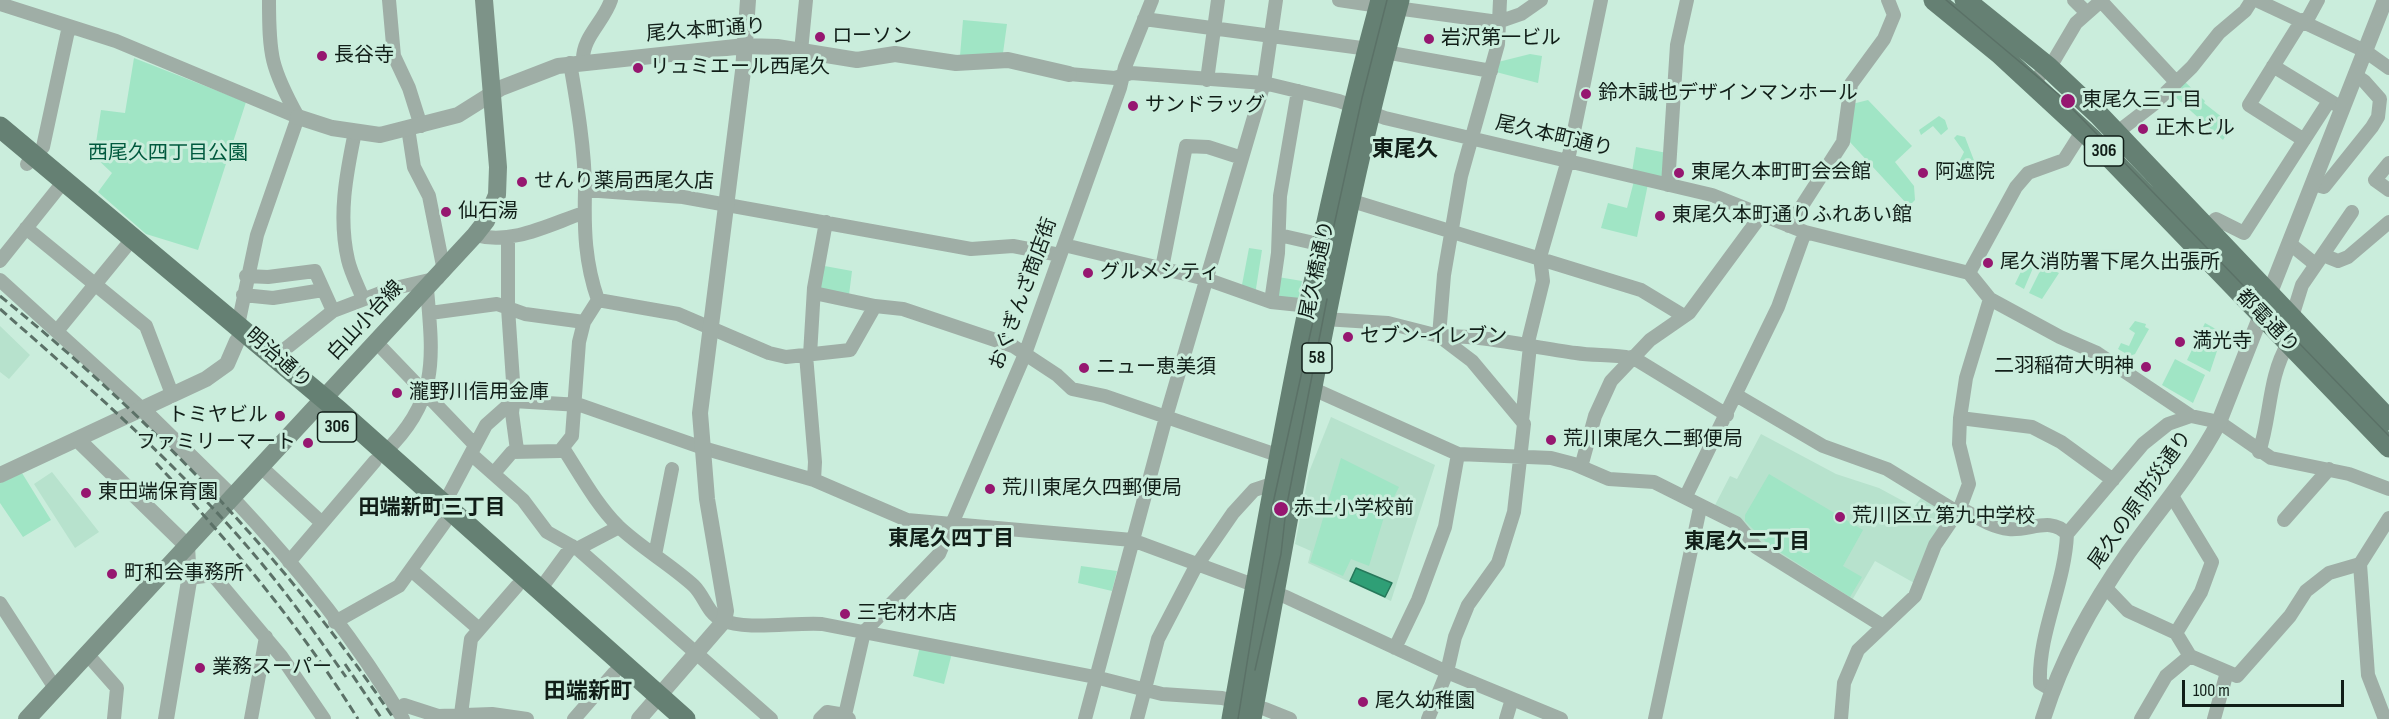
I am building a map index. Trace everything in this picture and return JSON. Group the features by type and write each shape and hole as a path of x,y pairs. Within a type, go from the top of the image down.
{"main road":[{"name":"白山小台線","path":"27,719 436,279 486,221 497,195 498,167 484,0"},
{"name":"都電通り","path":"1934,0 2032,83 2085,132 2389,447"},
{"name":"都電通り","path":"1965,0 2048,67 2109,127 2389,420"},
{"name":"尾久橋通り","path":"1263,589 1311,388 1323,244 1362,109 1389,3"},
{"name":"尾久橋通り","path":"1243,711 1263,589 1280,456 1349,200 1362,109"},
{"name":"明治通り","path":"0,127 31,160 60,185 320,403 444,514 539,591 654,710"},
{"name":"明治通り","path":"0,142 31,160"},
{"name":"明治通り","path":"238,333 275,357 320,403"},
{"name":"明治通り","path":"444,514 517,586 654,710 685,719"}],"street":[{"path":"0,475 172,394 219,371 227,364 238,333 246,276 268,196 298,117 277,78 269,50 269,0"},
{"path":"289,562 416,418 425,391 432,353 430,313 436,279 429,196 414,167 414,127 409,88 394,56 389,0"},
{"path":"598,300 589,274 583,213 585,190 577,62 587,42 605,17 612,0"},
{"path":"654,710 724,621 726,611 713,548 700,413 745,45 748,0"},
{"path":"801,51 806,0"},
{"name":"おぐぎんざ商店街","path":"864,632 939,554 1025,354 1124,76 1125,67 1152,0"},
{"path":"1207,80 1218,0"},
{"path":"1085,719 1166,417 1264,83 1276,0"},
{"path":"1339,0 1389,3 1498,22 1521,14 1541,0"},
{"path":"1439,336 1444,275 1461,176 1498,44 1500,0"},
{"path":"1522,421 1529,346 1542,281 1540,257 1568,160 1601,0"},
{"path":"1668,185 1677,45 1687,0"},
{"path":"1789,226 1843,142 1851,84 1884,39 1894,15 1888,0"},
{"path":"2074,0 2086,12"},
{"path":"2032,83 2048,67 2076,23 2102,0 2176,82"},
{"path":"2304,140 2249,105 2318,0"},
{"name":"尾久の原 防災通り","path":"2043,719 2052,690 2075,636 2105,587 2187,476 2218,422 2313,184 2337,104 2355,75 2385,0"},
{"path":"2389,68 2365,51 2260,1 2219,33 2192,68 2154,104 2109,127 2085,132 2064,160 2028,173 2016,187 1969,273 1990,299 2060,337 2097,353 2191,416 2218,422 2259,452 2288,463 2329,469 2389,489"},
{"path":"0,4 26,5 69,26 116,41 298,117"},
{"path":"1144,19 1377,50 1491,71"},
{"path":"31,160 43,147 69,26"},
{"name":"尾久本町通り","path":"298,117 355,132 380,135 458,115 493,94 546,69 577,62 680,54 745,45 857,60 895,54 956,63 1008,60 1069,74 1115,78 1131,73 1264,83 1472,139 1712,195 1805,232 1969,273"},
{"path":"2205,228 2216,219 2244,233 2304,140 2337,104 2273,66"},
{"path":"2313,184 2324,186 2378,117 2380,99 2364,81 2355,75"},
{"path":"1271,302 1279,235 1280,196 1298,91"},
{"path":"355,132 345,181 342,212 348,261 363,299"},
{"path":"1162,268 1186,146 1208,147 1242,158"},
{"path":"2389,163 2375,180 2389,190"},
{"path":"0,261 5,243 26,228 60,185"},
{"path":"585,190 649,194 726,205 971,249 1013,246 1062,250 1162,268 1206,279 1271,302 1317,314 1388,323 1439,336 1481,337 1529,346 1631,358 1727,415"},
{"path":"1349,200 1641,290 1684,316"},
{"path":"2292,317 2302,285 2352,212"},
{"path":"475,235 492,239 508,239 583,213"},
{"path":"1581,467 1595,416 1611,381 1650,340 1684,316 1762,214"},
{"path":"814,480 815,462 808,355 814,293 826,222"},
{"path":"2289,243 2319,260 2338,261 2348,258 2389,222"},
{"path":"26,228 146,326 172,394"},
{"path":"1686,496 1778,307 1805,232"},
{"path":"1279,235 1323,244"},
{"path":"508,239 512,413 517,450"},
{"path":"57,331 130,243"},
{"path":"246,276 268,277 315,271 333,311"},
{"path":"275,357 333,311 363,299 436,279"},
{"path":"0,280 141,408 232,497 289,562 403,712 443,717 461,714 492,714 527,719"},
{"path":"243,295 273,298 323,290"},
{"path":"814,293 875,306 903,309 976,332 1025,354 1057,375 1072,390 1105,396 1280,456"},
{"path":"1841,719 1843,691 1849,668 1858,650 1915,596 1935,545 1959,510 1969,484 1959,444 1960,418 1966,378 1990,299"},
{"path":"598,300 678,314 769,353 786,357 850,350 875,306"},
{"path":"494,473 512,452 517,450 560,451 572,436 576,360 584,322 598,300"},
{"path":"430,313 497,304 541,317 584,322"},
{"path":"1428,719 1468,605 1498,563 1514,512 1522,458 1524,424 1472,361 1439,336"},
{"path":"377,343 425,391 494,473 523,500 547,532 575,547 771,719"},
{"path":"2259,452 2265,433 2270,396 2288,344"},
{"path":"1311,388 1458,454 1551,458 1609,478 1654,482 1736,523 1756,547 1883,626"},
{"path":"1736,395 1823,446 1887,469 1959,510 1985,522 2008,529 2053,524 2060,526 2067,534"},
{"path":"335,622 399,586 444,514 486,425 513,401 574,403 703,448 814,480 907,520 1132,540 1263,589 1446,672 1561,719"},
{"path":"2052,690 2040,683 2040,674 2049,616 2067,550 2067,534 2156,431 2191,416"},
{"path":"1960,418 2032,428 2061,442 2113,480"},
{"path":"78,439 187,546 189,578 166,719"},
{"path":"563,447 603,508 619,527 695,586 710,612 724,621 752,626 795,622 822,624 1095,677 1144,690 1290,719"},
{"path":"1395,648 1418,600 1444,527 1458,454"},
{"path":"261,467 322,523"},
{"path":"655,555 672,469"},
{"path":"2284,520 2329,469"},
{"path":"1137,719 1158,639 1197,563 1233,513 1254,490 1275,483"},
{"path":"2172,495 2212,562 2201,592 2176,633"},
{"path":"1655,719 1701,507"},
{"path":"2385,719 2368,675 2360,564 2389,518"},
{"path":"539,591 575,547 619,527"},
{"path":"2105,587 2128,611 2176,633 2190,656 2236,675 2290,616 2306,591 2329,573 2360,564"},
{"path":"411,570 479,629"},
{"path":"189,578 213,575 266,637 324,719"},
{"path":"461,714 471,639 517,586"},
{"path":"0,603 55,688"},
{"path":"819,719 827,712 847,717 864,632"},
{"path":"251,719 266,637"},
{"path":"87,654 117,688 114,719"},
{"path":"2141,719 2166,676 2190,656"},
{"path":"2214,719 2227,672"},
{"path":"575,719 614,673"},
{"path":"1506,719 1512,699"}],"shaded area":[{"path":"0,326 30,355 9,379 0,372"},
{"path":"1331,417 1435,465 1391,601 1308,563 1311,551 1295,544 1309,472"},
{"name":"荒川区立 第九中学校","path":"1761,434 1836,474 1879,488 1914,507 1924,494 1952,513 1916,584 1875,561 1851,602 1763,546 1713,509 1730,476 1737,479"},
{"path":"52,472 99,532 75,548 34,484"},
{"path":"1356,568 1392,583 1385,597 1350,581"}],"green space":[{"path":"963,20 1007,24 1003,53 960,56"},
{"path":"1530,54 1542,56 1538,83 1496,72 1498,62"},
{"name":"西尾久四丁目公園","path":"134,58 246,102 198,250 146,234 98,192 112,173 94,156 101,110 125,113"},
{"path":"2183,80 2205,101 2204,103 2232,125 2223,140 2171,93"},
{"path":"1868,100 1912,146 1895,162 1914,186 1915,200 1912,203 1906,203 1849,141 1852,104"},
{"path":"1939,116 1945,120 1948,129 1941,135 1933,126 1921,135 1919,130"},
{"path":"1957,135 1965,137 1975,163 1964,171 1958,164 1964,152 1954,138"},
{"path":"1636,147 1667,153 1663,178 1632,172"},
{"path":"1634,181 1648,184 1637,237 1601,228 1608,203 1627,208"},
{"path":"1249,248 1262,250 1255,295 1241,290"},
{"path":"2028,257 2036,261 2024,289 2015,284"},
{"path":"819,265 852,271 849,295 817,289"},
{"path":"2043,265 2059,273 2042,299 2029,293"},
{"path":"1278,277 1302,281 1298,301 1274,296"},
{"path":"2135,321 2146,324 2145,327 2149,329 2135,354 2130,356 2118,349 2121,343 2129,346 2135,333 2129,329"},
{"path":"2205,323 2223,333 2210,372 2187,360"},
{"path":"2175,359 2205,375 2193,403 2162,385"},
{"path":"1341,458 1399,487 1384,517 1369,566 1351,559 1343,576 1310,562"},
{"path":"22,473 51,520 23,537 0,503 0,483"},
{"path":"1769,474 1863,530 1843,566 1862,577 1850,597 1769,545 1745,521 1745,515"},
{"path":"1081,566 1117,571 1112,591 1078,583"},
{"path":"920,646 952,653 944,684 913,676"}],"tram line":[{"path":"1238,719 1272,508 1362,98 1387,0"},
{"path":"1946,0 2058,94 2389,436"},
{"path":"1255,670 1281,554 1286,509 1327,299"}],"railway":[{"path":"0,296 110,391 213,493 262,546 308,602 394,719"},
{"path":"0,309 110,407 215,511 279,585 346,677"},
{"path":"156,463 263,586 313,651 358,719"},
{"path":"345,664 382,719"}],"place":[{"name":"ローソン","path":"820,37"},
{"name":"岩沢第一ビル","path":"1429,39"},
{"name":"長谷寺","path":"322,56"},
{"name":"リュミエール西尾久","path":"638,68"},
{"name":"鈴木誠也デザインマンホール","path":"1586,94"},
{"name":"東尾久三丁目","path":"2068,101"},
{"name":"サンドラッグ","path":"1133,106"},
{"name":"正木ビル","path":"2143,129"},
{"name":"東尾久本町町会会館","path":"1679,173"},
{"name":"阿遮院","path":"1923,173"},
{"name":"せんり薬局西尾久店","path":"522,182"},
{"name":"仙石湯","path":"446,212"},
{"name":"東尾久本町通りふれあい館","path":"1660,216"},
{"name":"尾久消防署下尾久出張所","path":"1988,263"},
{"name":"グルメシティ","path":"1088,273"},
{"name":"セブン-イレブン","path":"1348,337"},
{"name":"満光寺","path":"2180,342"},
{"name":"二羽稲荷大明神","path":"2146,367"},
{"name":"ニュー恵美須","path":"1084,368"},
{"name":"瀧野川信用金庫","path":"397,393"},
{"name":"トミヤビル","path":"280,416"},
{"name":"荒川東尾久二郵便局","path":"1551,440"},
{"name":"ファミリーマート","path":"308,443"},
{"name":"荒川東尾久四郵便局","path":"990,489"},
{"name":"東田端保育園","path":"86,493"},
{"name":"赤土小学校前","path":"1281,509"},
{"name":"荒川区立 第九中学校","path":"1840,517"},
{"name":"町和会事務所","path":"112,574"},
{"name":"三宅材木店","path":"845,614"},
{"name":"業務スーパー","path":"200,668"},
{"name":"尾久幼稚園","path":"1363,702"}],"district":[{"name":"東尾久","path":"1405,150"},
{"name":"田端新町三丁目","path":"432,509"},
{"name":"東尾久四丁目","path":"951,540"},
{"name":"東尾久二丁目","path":"1747,543"},
{"name":"田端新町","path":"588,692"}]}
